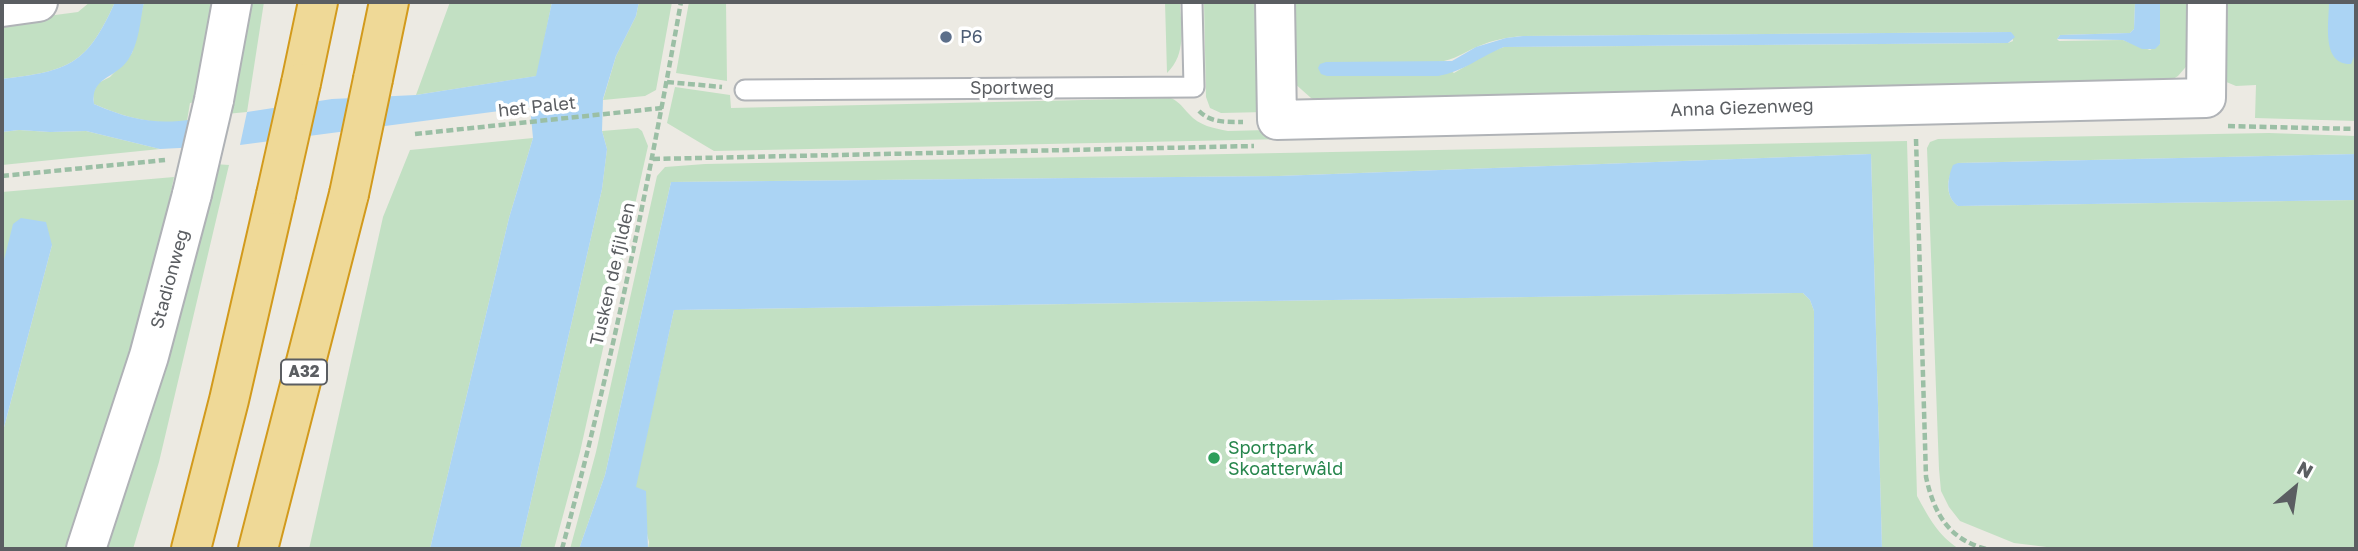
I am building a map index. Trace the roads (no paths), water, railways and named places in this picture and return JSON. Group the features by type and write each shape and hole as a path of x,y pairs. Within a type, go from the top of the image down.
{"highway":[{"path":"191,549 229,400 318,2"},
{"name":"A32","path":"258,549 349,194 389,2"},
{"path":"170,549 229,400"}],"street":[{"path":"2,7 38,2"},
{"name":"Stadionweg","path":"86,549 149,356 192,194 214,100 232,2"},
{"name":"Anna Giezenweg","path":"1275,2 1277,120 1914,103 2212,112 2207,2"}],"lane":[{"name":"Sportweg","path":"745,90 1194,87 1192,2"}],"water":[{"path":"115,2 144,2 139,32 128,60 96,88 94,104 144,120 190,120 226,114 218,146 160,149 86,131 2,132 2,79 60,68 73,61 85,52 95,39"},
{"path":"552,2 639,2 636,16 616,56 603,99 602,131 607,149 602,189 520,549 430,549 509,218 533,138 530,107 240,145 247,112 332,99 416,95 536,76"},
{"path":"2135,2 2160,2 2160,44 2155,49 2142,49 2123,40 2057,39 2060,35 2130,33 2134,29"},
{"path":"2329,2 2356,2 2356,52 2351,64 2335,58 2331,50 2328,31"},
{"path":"2011,32 2015,37 2008,43 1504,47 1456,71 1438,76 1327,76 1321,74 1318,68 1326,62 1452,61 1476,47 1523,36"},
{"path":"1871,154 1882,549 1813,549 1814,311 1810,300 1803,293 1794,293 674,310 636,487 646,491 648,549 579,549 605,475 671,182 1279,176"},
{"path":"2356,154 2356,200 1958,206 1951,198 1948,187 1953,165 1958,163"},
{"path":"21,218 46,222 52,245 2,435 2,268 13,224"}],"place":[{"name":"P6","path":"946,37"},
{"name":"Sportpark Skoatterwâld","path":"1214,458"}]}
